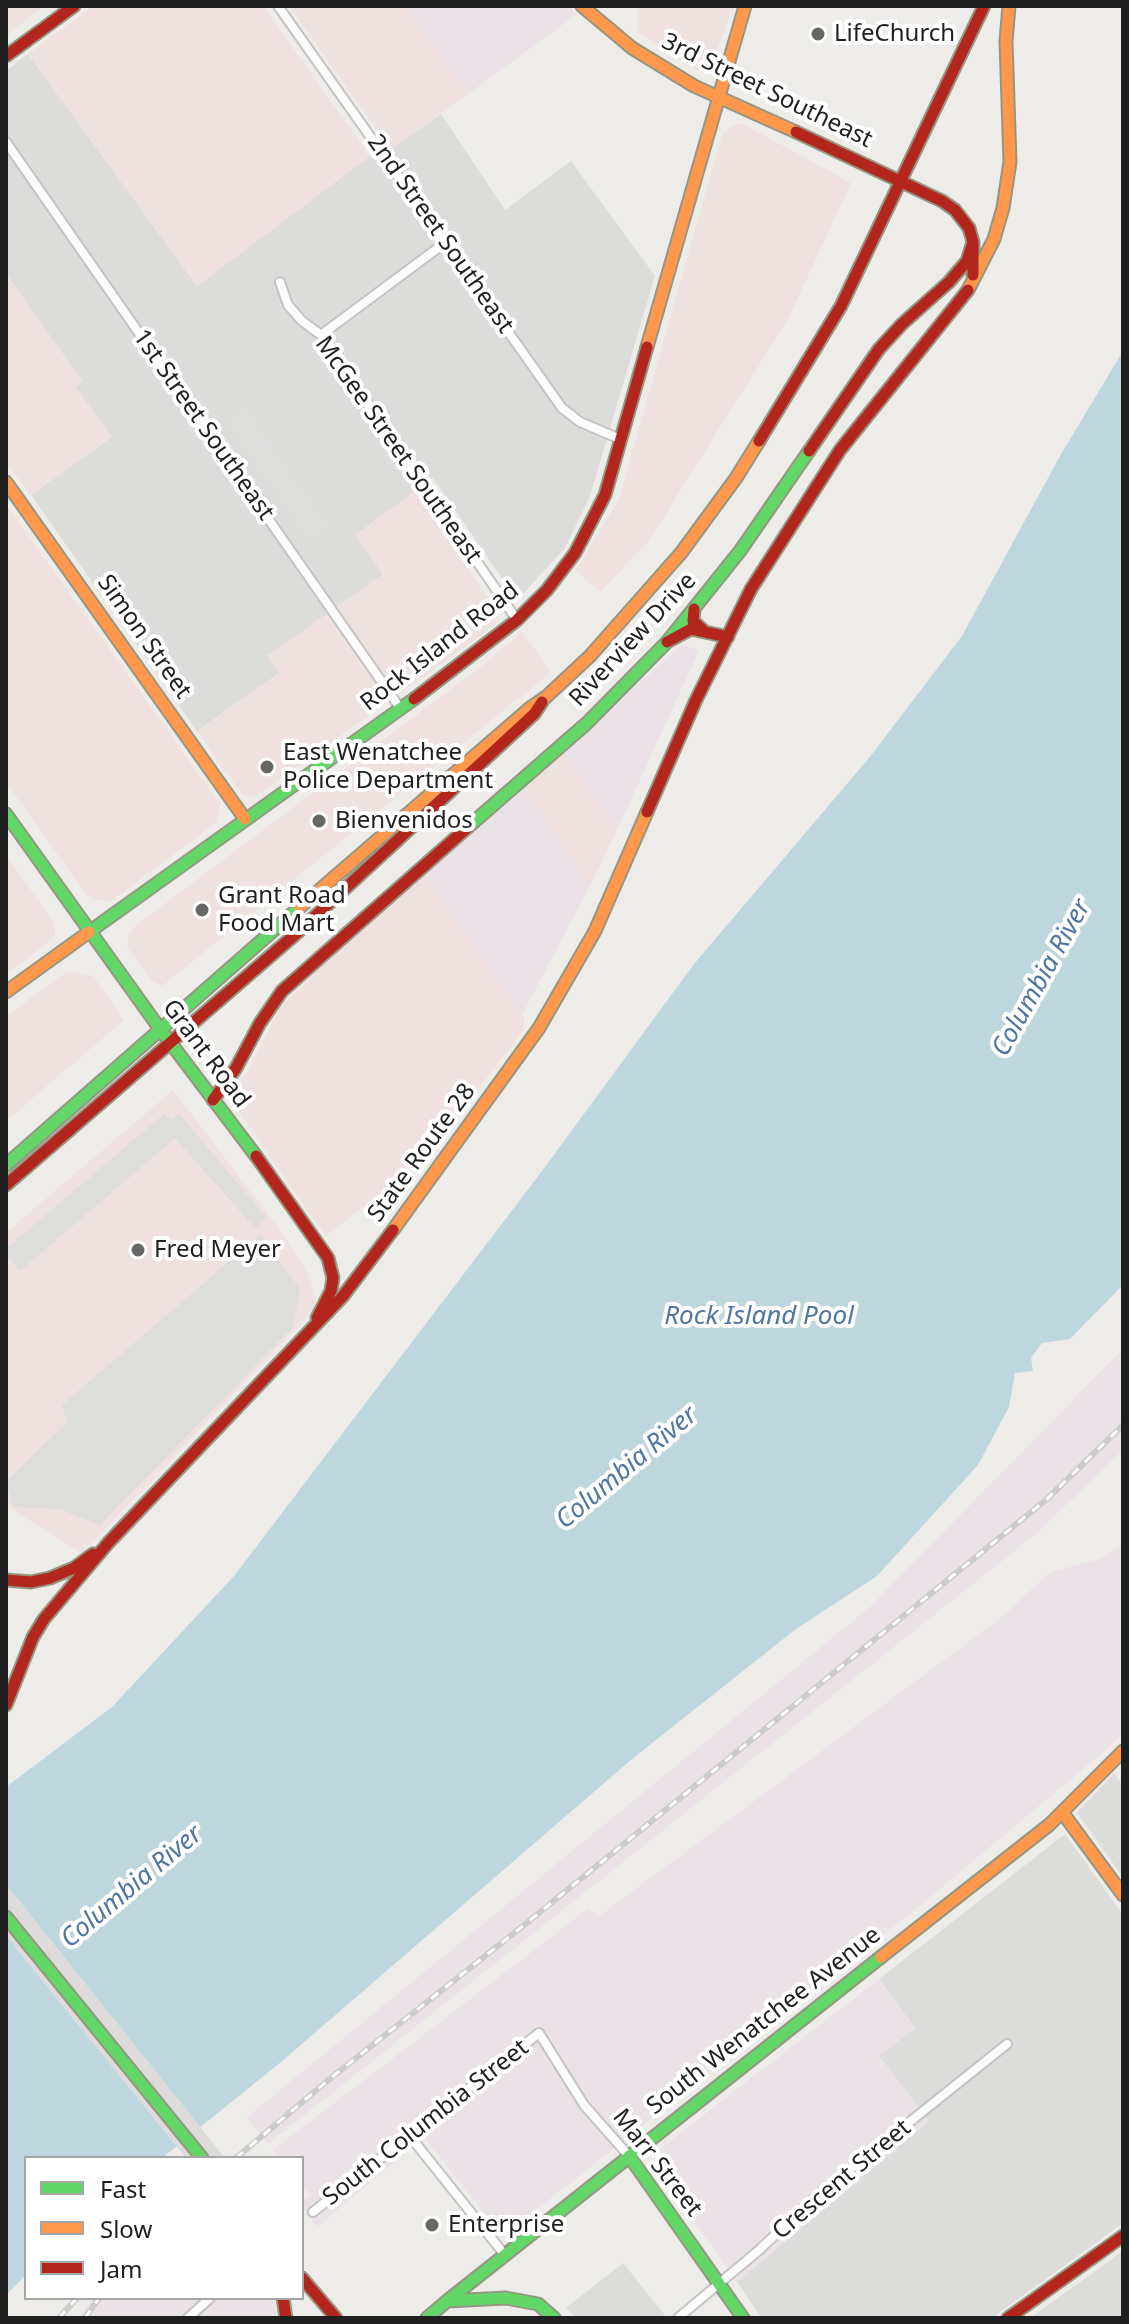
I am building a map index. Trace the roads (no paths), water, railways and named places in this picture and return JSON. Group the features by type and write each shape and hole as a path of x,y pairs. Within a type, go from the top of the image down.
{"main road":[{"path":"6,56 74,6"},
{"name":"3rd Street Southeast","path":"582,6 644,56 718,98 900,179"},
{"name":"Rock Island Road","path":"6,992 517,620 547,590 575,553 605,495 745,6"},
{"path":"6,1165 546,697 590,656 642,600 736,478 841,306 984,6"},
{"name":"State Route 28","path":"6,1705 33,1637 44,1619 109,1542 343,1296 429,1183 539,1028 595,931 696,700 751,589 840,450 970,287 994,239 1007,191 1010,148 1006,41 1009,6"},
{"path":"900,179 955,210 969,228 975,267 970,287"},
{"name":"Riverview Drive","path":"213,1100 282,991 587,723 667,642 740,551 801,466 869,362 902,324 960,271 973,242"},
{"name":"Simon Street","path":"6,482 245,819"},
{"path":"694,609 692,619 703,630"},
{"path":"667,642 686,630 703,630 728,637"},
{"path":"6,1185 298,932 534,714 546,697"},
{"name":"Grant Road","path":"6,814 328,1258 333,1278 331,1291 311,1328"},
{"path":"6,1580 31,1582 50,1578 74,1568 109,1542"},
{"name":"South Wenatchee Avenue","path":"427,2318 1062,1812 1123,1751"},
{"path":"1062,1812 1123,1895"},
{"path":"6,1917 200,2156"},
{"name":"Marr Street","path":"629,2156 743,2318"},
{"path":"1008,2318 1123,2236"},
{"path":"304,2280 336,2318"},
{"path":"447,2301 521,2299 538,2304 554,2318"}],"street":[{"name":"2nd Street Southeast","path":"278,6 562,408 580,422 620,439"},
{"name":"1st Street Southeast","path":"6,142 400,708"},
{"path":"321,335 446,242"},
{"name":"McGee Street Southeast","path":"280,282 288,305 302,321 321,335 517,620"},
{"name":"Marr Street","path":"539,2033 584,2105 629,2156"},
{"name":"South Columbia Street","path":"313,2212 539,2033"},
{"name":"Crescent Street","path":"678,2318 811,2201 1007,2044"},
{"path":"409,2135 504,2254"},
{"path":"188,2318 208,2300"}],"water":[{"name":"Rock Island Pool","path":"1123,351 1123,1285 1070,1339 1042,1343 1031,1358 1033,1371 1015,1373 1009,1407 978,1465 877,1576 796,1629 632,1759 281,2062 164,2156 24,2156 24,2277 6,2295 6,1787 112,1707 234,1576 542,1171 694,964 869,758 962,636 1060,456"}],"railway":[{"path":"238,2156 1047,1499 1123,1425"},
{"path":"59,2318 75,2300"},
{"path":"85,2318 98,2300"}],"place":[{"name":"LifeChurch","path":"818,34"},
{"name":"East Wenatchee Police Department","path":"267,767"},
{"name":"Bienvenidos","path":"319,821"},
{"name":"Grant Road Food Mart","path":"202,910"},
{"name":"Fred Meyer","path":"138,1250"},
{"name":"Enterprise","path":"432,2225"}],"water label":[{"name":"Columbia River","path":"1042,978"},
{"name":"Columbia River","path":"627,1468"},
{"name":"Columbia River","path":"132,1887"}]}
